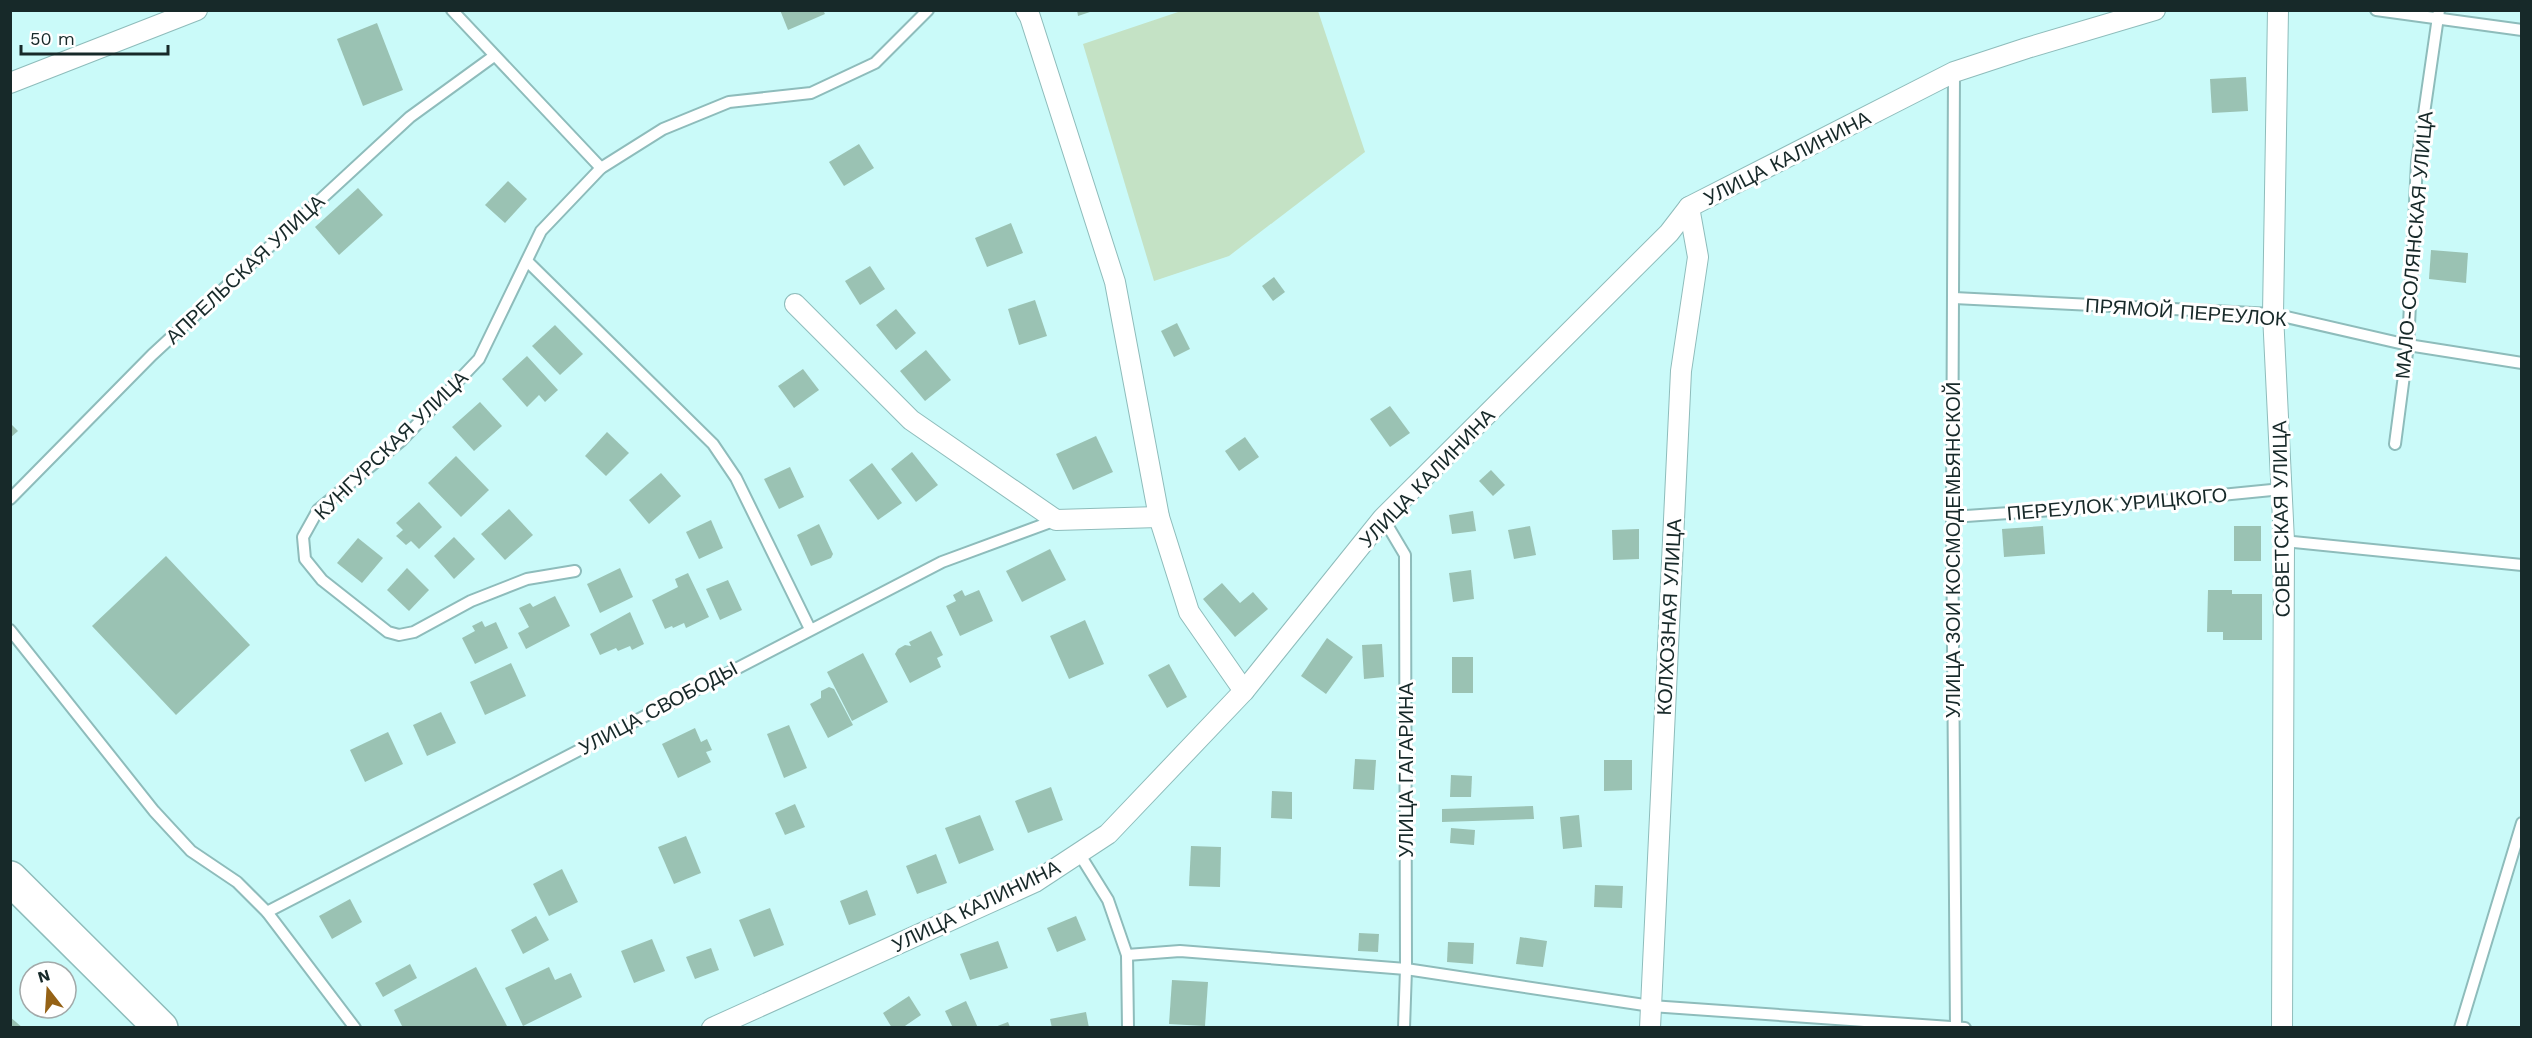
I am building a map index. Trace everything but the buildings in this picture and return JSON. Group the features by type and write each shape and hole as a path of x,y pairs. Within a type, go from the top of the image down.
{"highway":[{"path":"10,878 161,1028"}],"street":[{"path":"10,83 197,10"},
{"path":"1026,10 1030,16 1115,282 1159,517 1189,612 1244,691"},
{"name":"УЛИЦА КАЛИНИНА","path":"712,1028 1035,882 1080,855 1108,834 1244,691 1383,518 1670,233 1689,207 1954,72 2155,10"},
{"name":"СОВЕТСКАЯ УЛИЦА","path":"2278,10 2273,314 2284,541 2282,1028"},
{"name":"КОЛХОЗНАЯ УЛИЦА","path":"1650,1028 1681,371 1698,256 1689,207"},
{"path":"795,304 911,420 1056,520 1159,517"}],"lane":[{"path":"452,10 601,168"},
{"name":"КУНГУРСКАЯ УЛИЦА","path":"575,572 527,579 471,601 414,632 399,635 388,632 322,580 305,559 303,537 318,510 402,440 479,359 541,231 601,168 663,129 729,102 811,93 875,63 928,10"},
{"path":"2376,10 2438,15 2522,30"},
{"name":"МАЛО-СОЛЯНСКАЯ УЛИЦА","path":"2395,444 2409,345 2417,162 2438,15"},
{"name":"АПРЕЛЬСКАЯ УЛИЦА","path":"10,499 152,355 410,117 494,56"},
{"name":"УЛИЦА ЗОИ КОСМОДЕМЬЯНСКОЙ","path":"1954,72 1952,517 1956,1027"},
{"path":"527,261 713,444 736,478 810,629"},
{"name":"ПРЯМОЙ ПЕРЕУЛОК","path":"1954,298 2273,314 2409,345 2522,363"},
{"name":"ПЕРЕУЛОК УРИЦКОГО","path":"1952,517 2110,506 2282,489"},
{"name":"УЛИЦА ГАГАРИНА","path":"1383,518 1405,555 1406,969 1404,1028"},
{"name":"УЛИЦА СВОБОДЫ","path":"267,912 942,562 1056,520"},
{"path":"2284,541 2522,565"},
{"path":"10,630 161,819 191,851 237,882 267,912 355,1028"},
{"path":"2460,1028 2522,823"},
{"path":"1080,855 1108,900 1126,954 1128,1028"},
{"path":"1126,954 1180,951 1406,969 1651,1006 1965,1028"}],"green space":[{"path":"1184,10 1318,11 1365,152 1229,256 1154,281 1083,44"}]}
